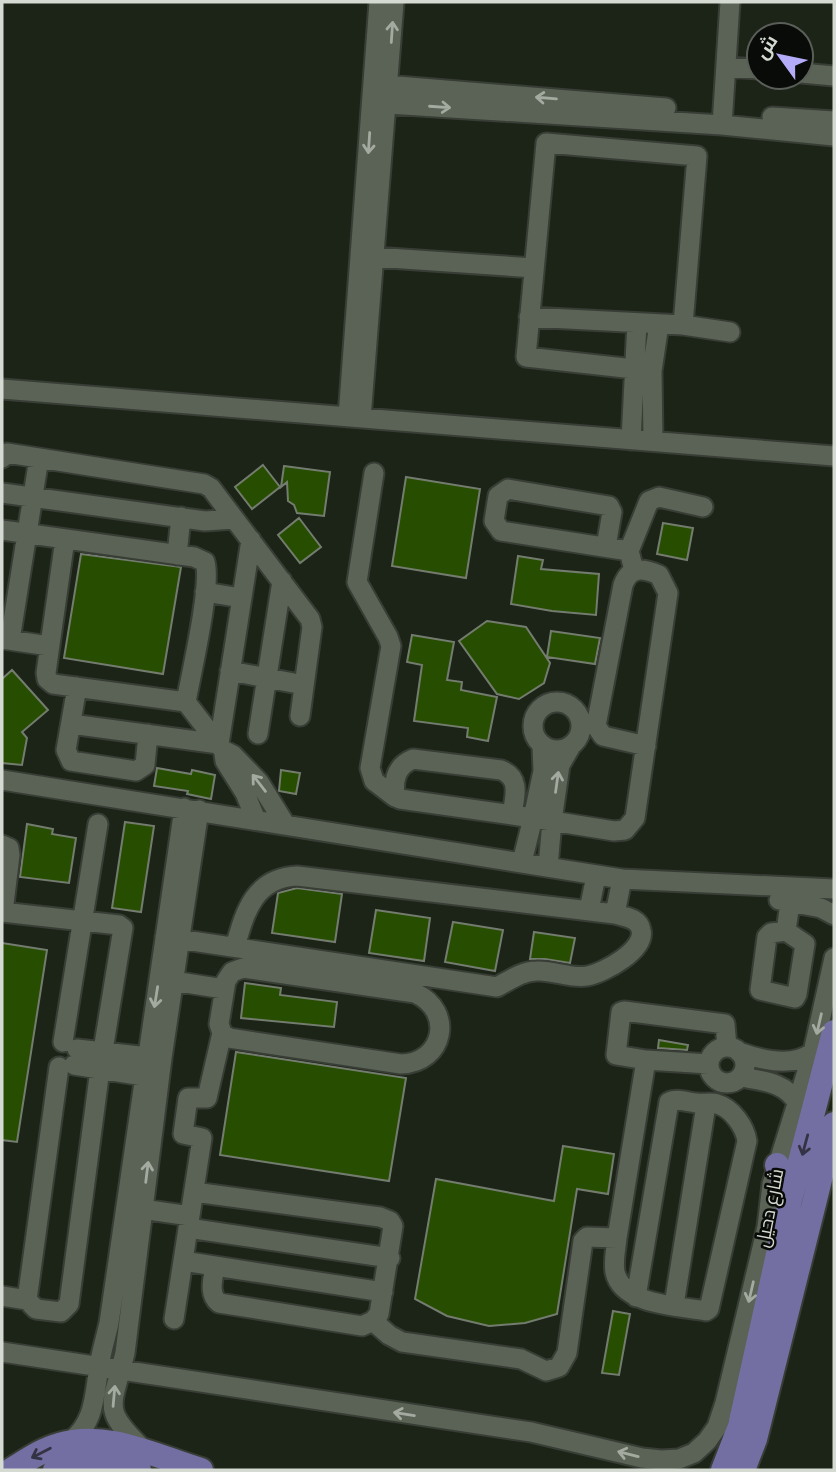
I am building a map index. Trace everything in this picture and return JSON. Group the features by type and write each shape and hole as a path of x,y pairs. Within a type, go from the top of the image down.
{"main road":[{"name":"شارع دحيل","path":"745,1466 802,1201 834,1032"},
{"name":"شارع دحيل","path":"723,1470 740,1426 754,1363 802,1201 834,1124"},
{"path":"777,1165 802,1201 833,1171"},
{"path":"702,1462 724,1444 742,1387 754,1363"},
{"path":"11,1470 50,1448 70,1442 108,1442 146,1464"},
{"path":"55,1470 69,1458 83,1454 201,1470"},
{"path":"75,1470 88,1464 146,1464"}],"street":[{"path":"355,417 374,257 380,94 379,2"},
{"path":"355,417 380,94 394,2"},
{"path":"722,119 730,2"},
{"path":"726,66 745,68"},
{"path":"815,74 834,76"},
{"path":"380,94 722,119 834,121"},
{"path":"722,119 834,136"},
{"path":"644,370 526,357 545,143 697,156 683,326"},
{"path":"374,257 534,268"},
{"path":"529,317 659,324 730,332"},
{"path":"637,323 653,441"},
{"path":"631,440 644,370 659,324"},
{"path":"2,389 834,456"},
{"path":"2,458 7,453 204,484 211,488 304,611 312,627 300,716"},
{"path":"39,458 29,533 6,639 49,646"},
{"path":"374,474 357,582 390,642 370,768 374,781 395,797 614,831 625,830 635,818 668,593 659,575 644,570 606,547 501,531 494,521 498,496 508,489 609,506 612,512 606,547"},
{"path":"2,493 214,522 234,519"},
{"path":"522,862 542,820 560,765 590,715 645,506 649,500 659,497 703,508"},
{"path":"177,555 181,517"},
{"path":"2,530 194,557 205,562 205,592 186,702"},
{"path":"65,539 49,646 47,679 53,684 186,702 221,747 233,755 259,782 285,824"},
{"path":"251,540 221,747 225,761 245,793 256,820"},
{"path":"258,734 282,581"},
{"path":"205,592 242,598"},
{"path":"230,671 304,685"},
{"path":"77,687 66,750 71,761 136,771 145,765 148,734"},
{"path":"548,867 542,820 542,746 533,728 534,718 540,709 558,702 568,704 590,715 603,736 646,746"},
{"path":"71,724 221,747"},
{"path":"542,746 552,750 571,746"},
{"path":"395,797 393,783 396,775 406,762 413,759 501,770 512,775 516,785 512,814"},
{"path":"2,780 596,876 834,889"},
{"path":"146,1464 115,1416 113,1396 125,1353 123,1289 191,809"},
{"path":"27,1300 68,1056 83,921 98,824"},
{"path":"2,845 9,848 3,912 119,925 123,928 69,1304 61,1311 36,1308 27,1300 2,1296"},
{"path":"172,938 497,987 522,973 539,971 586,976 620,962 640,942 642,935 640,925 634,919 615,914 306,876 286,876 270,883 256,897 244,915 235,947"},
{"path":"589,910 596,876"},
{"path":"615,914 622,879"},
{"path":"707,883 821,908 834,915"},
{"path":"786,931 790,903"},
{"path":"70,1442 84,1428 93,1410 99,1366 123,1289 142,1209 153,1067 173,981 172,938"},
{"name":"شارع دحيل","path":"702,1462 707,1441 717,1426 725,1403 767,1227 772,1184 813,1052 834,958"},
{"path":"174,1319 202,1138 183,1135 188,1098 208,1097 222,1033 219,1024 229,975 243,968 407,992 422,996 431,1003 439,1020 440,1030 438,1040 429,1054 408,1064 234,1040 222,1033"},
{"path":"173,981 225,989"},
{"path":"709,1064 616,1055 622,1011 725,1024 733,1049 745,1064 741,1077"},
{"path":"798,1104 792,1094 781,1086 741,1077 732,1082 720,1082 712,1075 709,1064 713,1054 733,1049 764,1059 790,1061 804,1058 813,1052"},
{"path":"68,1056 153,1067"},
{"path":"636,1297 669,1102 675,1100 710,1104 731,1111 746,1134 747,1141 709,1309 706,1311 636,1297 622,1286 615,1273 617,1238 646,1060"},
{"path":"674,1305 710,1104 720,1082"},
{"name":"شارع دحيل","path":"745,1466 766,1430 774,1409 833,1171"},
{"path":"194,1192 380,1217 390,1221 393,1226 379,1314 373,1321 362,1326 219,1303 212,1291 215,1266"},
{"path":"142,1209 189,1222 390,1258"},
{"path":"373,1321 402,1342 522,1359 542,1370 555,1370 567,1353 583,1241 587,1237 617,1238"},
{"path":"183,1261 383,1292"},
{"path":"2,1352 531,1432 642,1458 702,1462"}],"building":[{"path":"263,465 280,487 252,509 235,487"},
{"path":"284,466 330,472 324,516 297,513 294,505 288,501 287,482 281,487"},
{"path":"406,477 480,489 466,578 392,566"},
{"path":"299,518 321,547 300,563 278,535"},
{"path":"663,523 693,528 687,560 657,554"},
{"path":"81,554 181,567 163,674 64,658"},
{"path":"518,556 543,560 541,569 599,574 596,615 511,604"},
{"path":"487,621 526,627 550,663 544,683 519,699 497,694 459,641"},
{"path":"551,631 600,638 595,664 547,657"},
{"path":"412,635 454,642 447,680 462,682 461,690 497,697 488,741 467,737 468,728 414,721 422,665 407,662"},
{"path":"12,670 48,710 22,732 27,738 22,765 2,763 2,679"},
{"path":"157,768 191,774 192,770 215,775 211,799 187,794 188,791 154,786"},
{"path":"281,770 300,773 296,794 279,791"},
{"path":"125,822 154,826 141,912 112,908"},
{"path":"27,824 53,829 52,834 76,838 69,883 20,877"},
{"path":"297,888 342,894 335,942 272,933 278,893"},
{"path":"376,910 430,918 424,961 369,953"},
{"path":"453,922 503,930 495,971 445,962"},
{"path":"534,932 575,938 570,963 530,959"},
{"path":"2,943 47,950 17,1142 2,1140"},
{"path":"245,983 281,988 280,995 337,1002 334,1027 241,1018"},
{"path":"659,1040 688,1045 687,1050 658,1048"},
{"path":"236,1052 406,1078 389,1181 220,1155"},
{"path":"563,1146 614,1154 608,1194 577,1189 557,1314 525,1323 489,1326 447,1316 415,1299 436,1179 554,1201"},
{"path":"613,1311 630,1314 619,1375 602,1373"}]}
